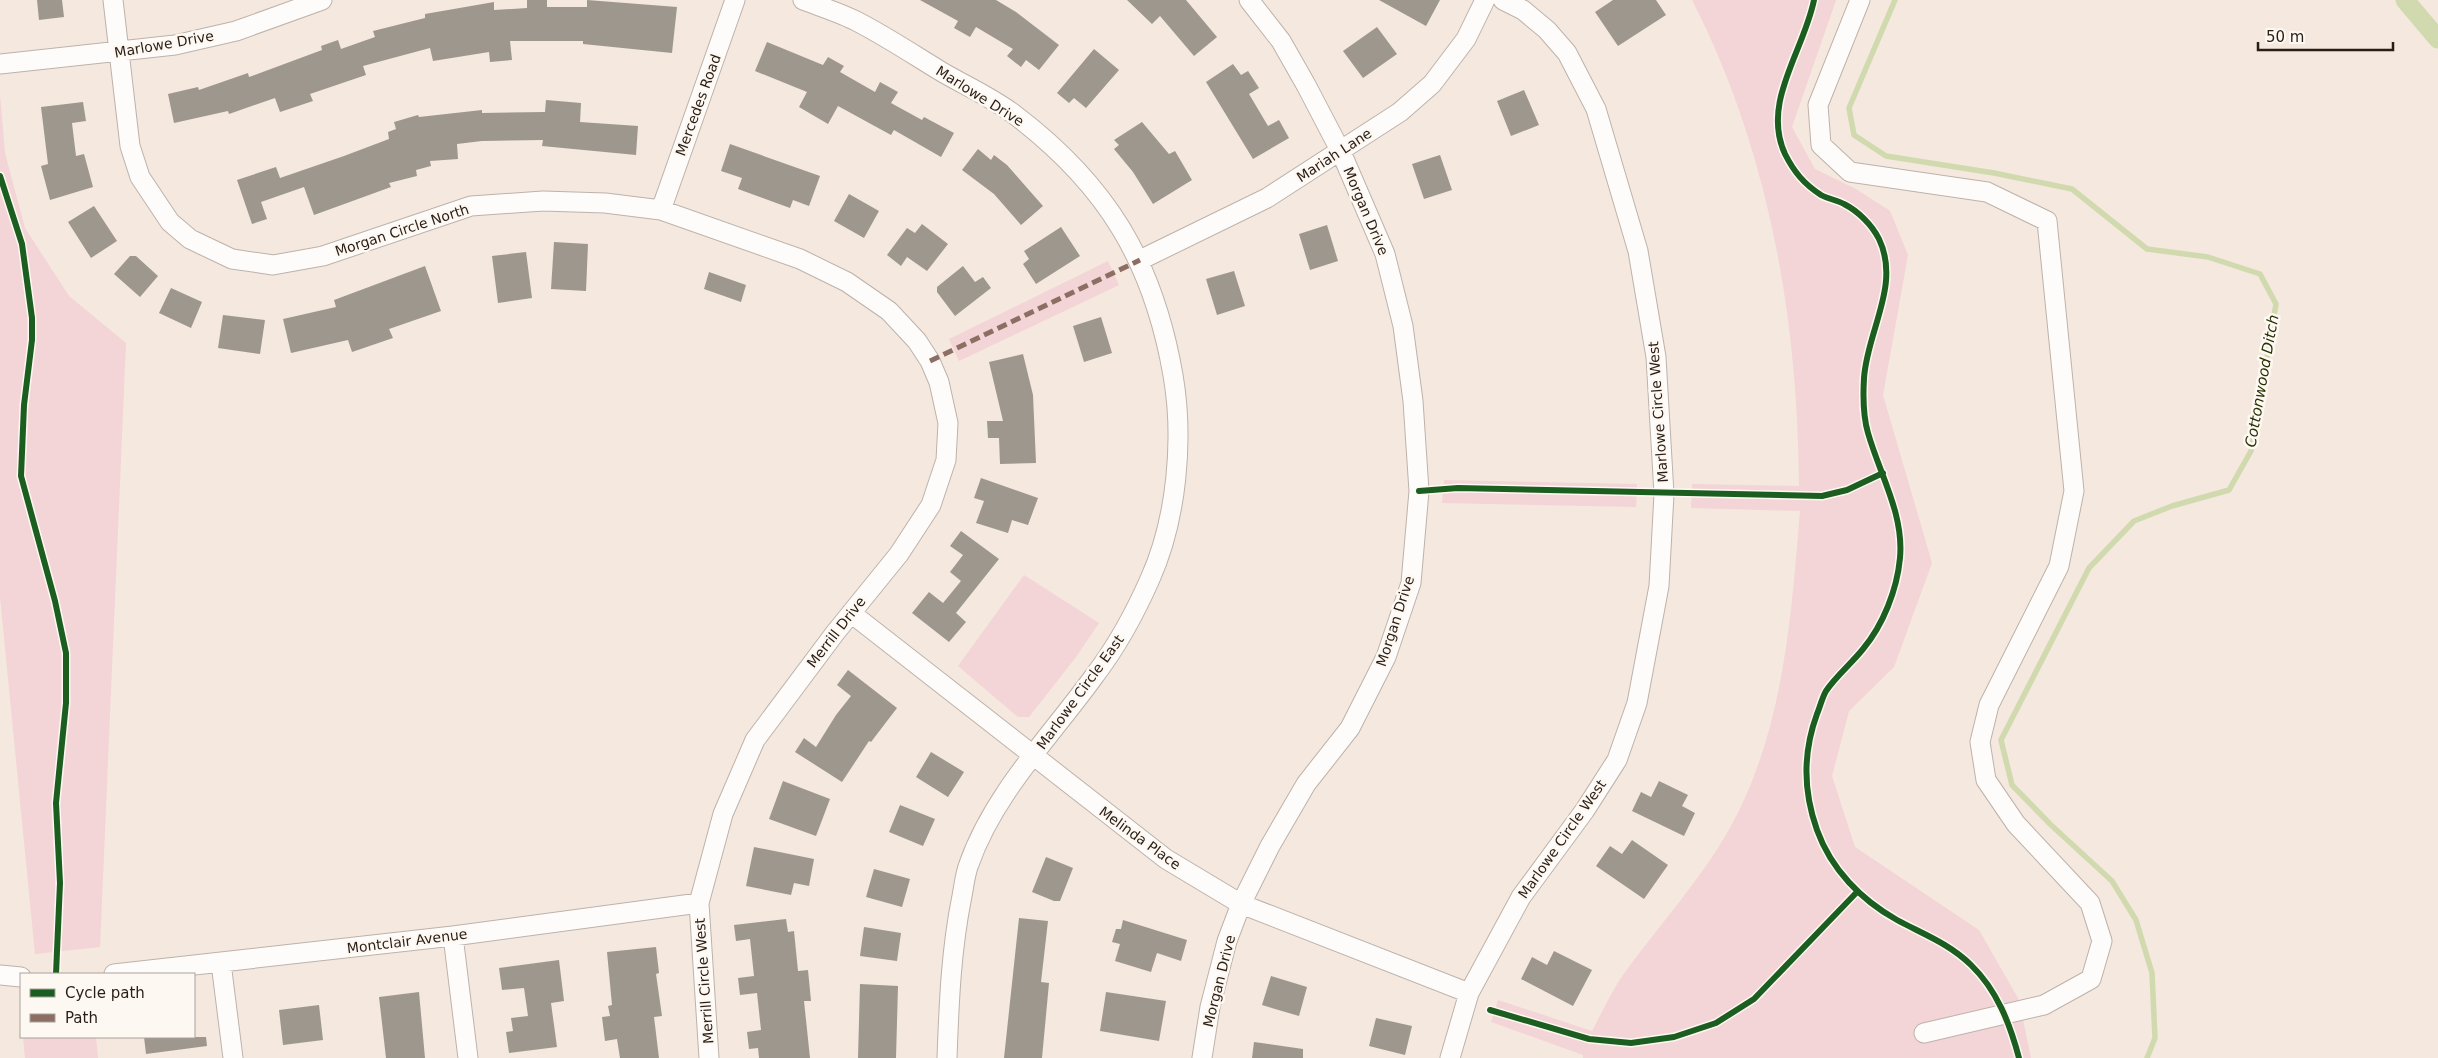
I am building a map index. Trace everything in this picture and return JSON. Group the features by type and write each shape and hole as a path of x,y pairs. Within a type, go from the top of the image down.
{"street":[{"name":"Morgan Circle North","path":"112,0 130,146 140,177 170,222 190,239 232,260 273,265 323,256 472,206 543,201 605,203 660,210 800,259 847,282 889,311 917,341 930,361"},
{"name":"Marlowe Drive","path":"0,64 175,45 236,31 322,0"},
{"name":"Mercedes Road","path":"660,210 735,0"},
{"name":"Marlowe Drive","path":"803,0 856,21 1013,113 1071,162 1107,207 1140,260"},
{"name":"Morgan Drive","path":"1202,1058 1210,1007 1227,941 1242,904 1270,846 1306,784 1350,728 1386,657 1411,583 1419,491 1413,401 1403,326 1385,254 1341,152 1282,41 1248,0"},
{"name":"Mariah Lane","path":"1140,260 1267,198 1341,152 1400,112 1432,84 1466,39 1485,0"},
{"name":"Marlowe Circle West","path":"1450,1058 1469,993 1521,897 1586,810 1617,760 1637,703 1659,586 1664,494 1656,357 1638,251 1596,109 1567,53 1547,30 1523,10 1502,0"},
{"path":"1860,0 1818,105 1821,145 1850,172 1987,192 2047,221 2074,491 2059,566 1989,705 1980,742 1986,780 2016,824 2090,903 2102,941 2091,979 2044,1005 1924,1033"},
{"name":"Marlowe Circle East","path":"947,1058 949,992 955,928 968,865 993,810 1097,673 1128,625 1152,576 1171,513 1179,449 1176,397 1168,347 1156,302 1140,260"},
{"name":"Merrill Drive","path":"699,904 723,814 754,740 898,554 931,505 946,460 948,423 939,382 930,361"},
{"name":"Melinda Place","path":"851,613 1166,859 1242,904 1469,993"},
{"name":"Montclair Avenue","path":"124,973 453,936 699,904"},
{"name":"Merrill Circle West","path":"699,904 709,1058"},
{"path":"453,936 468,1058"},
{"path":"221,963 233,1058"},
{"path":"0,975 20,977"}],"shaded area":[{"path":"1692,0 1836,0 1792,127 1815,169 1856,189 1890,211 1908,255 1883,395 1932,563 1894,667 1849,711 1832,776 1855,847 1979,930 2019,1000 2031,1058 1583,1058 1583,1055 1491,1022 1498,1000 1592,1031 1623,975 1704,869 1732,824 1758,766 1778,695 1790,621 1800,511 1691,508 1692,484 1799,486 1793,361 1785,298 1774,237 1759,176 1741,116 1719,57"},
{"path":"0,95 5,153 25,228 69,296 126,343 100,947 35,954 0,597"},
{"path":"1108,261 1119,285 959,361 949,339"},
{"path":"1444,480 1637,484 1636,507 1442,503"},
{"path":"1024,575 1099,623 1076,657 1029,717 1018,717 958,666"},
{"path":"23,1038 96,1038 98,1058 25,1058"}],"building":[{"path":"37,0 62,0 64,17 39,20"},
{"path":"527,0 547,0 547,7 587,7 587,0 677,7 672,53 583,44 583,41 510,41 512,60 490,62 489,52 433,61 430,48 363,66 366,75 310,94 313,101 280,112 275,98 229,114 228,111 174,123 168,94 198,87 199,90 248,73 249,77 322,50 321,46 338,40 341,49 375,37 373,31 425,18 425,14 494,2 494,10 527,8"},
{"path":"920,0 996,0 1016,12 1059,45 1039,70 1026,60 1021,67 1007,56 1013,49 976,27 970,37 954,28 958,21"},
{"path":"1127,0 1186,0 1217,37 1194,56 1160,16 1152,24"},
{"path":"1379,0 1440,0 1426,26"},
{"path":"1613,0 1656,0 1666,15 1618,46 1595,12"},
{"path":"1377,27 1397,54 1363,78 1343,51"},
{"path":"767,42 823,65 828,57 844,66 840,72 875,92 880,82 898,92 891,103 922,120 924,117 954,133 941,157 894,130 891,135 838,106 828,124 799,107 807,92 755,71"},
{"path":"1094,49 1119,70 1086,108 1074,98 1069,103 1057,93"},
{"path":"1233,64 1241,75 1248,71 1259,88 1249,94 1268,126 1279,120 1289,138 1253,159 1206,82"},
{"path":"1524,90 1539,125 1511,136 1497,101"},
{"path":"546,100 581,103 580,122 638,126 636,155 542,146 543,140 482,141 457,144 458,159 430,161 431,166 416,170 417,176 389,183 391,187 314,215 304,187 261,202 267,219 252,224 237,180 276,167 280,178 344,156 389,139 388,132 396,129 394,122 418,115 419,117 482,110 482,113 545,112"},
{"path":"83,102 86,121 72,123 76,156 84,154 93,187 50,200 41,166 48,164 41,107"},
{"path":"1142,122 1169,154 1175,151 1192,180 1153,204 1133,172 1114,149 1119,145 1114,140"},
{"path":"730,144 820,176 809,206 793,200 790,208 738,189 742,178 721,171"},
{"path":"978,149 991,160 994,155 1007,165 1043,206 1021,225 994,194 962,170"},
{"path":"1440,155 1452,190 1424,199 1412,164"},
{"path":"849,194 879,211 864,238 834,221"},
{"path":"94,206 117,241 91,258 68,222"},
{"path":"922,224 948,244 927,271 907,257 901,266 887,255 907,228 915,233"},
{"path":"1327,225 1338,261 1310,270 1299,234"},
{"path":"1061,227 1080,256 1036,284 1023,264 1029,259 1024,251"},
{"path":"554,242 588,244 586,291 551,289"},
{"path":"526,252 532,298 498,303 492,256"},
{"path":"130,256 136,256 158,276 140,297 114,274"},
{"path":"425,266 441,311 389,329 393,338 352,352 348,340 291,353 283,319 336,307 334,300"},
{"path":"963,266 975,282 983,277 991,288 955,316 937,292 937,287"},
{"path":"1234,271 1245,306 1217,315 1206,279"},
{"path":"709,272 746,285 741,302 704,289"},
{"path":"171,288 202,302 191,328 159,313"},
{"path":"223,315 265,320 260,354 218,348"},
{"path":"1101,317 1112,353 1084,362 1073,326"},
{"path":"1023,354 1033,395 1036,463 1000,464 999,438 988,438 987,421 1003,421 989,362"},
{"path":"981,478 1038,498 1028,525 1012,520 1008,533 976,523 984,501 974,498"},
{"path":"961,531 999,559 956,613 966,622 949,642 912,613 929,592 943,603 961,581 950,572 963,555 950,546"},
{"path":"848,670 897,708 871,742 869,741 842,782 795,752 804,738 816,747 836,715 851,696 837,685"},
{"path":"931,752 964,772 948,797 916,777"},
{"path":"783,781 830,799 816,836 769,819"},
{"path":"1659,781 1688,795 1682,806 1695,813 1684,836 1632,811 1641,792 1651,797"},
{"path":"900,805 935,819 923,846 889,832"},
{"path":"1632,840 1668,865 1644,899 1596,866 1610,846 1622,854"},
{"path":"754,847 814,859 809,886 794,883 791,895 746,886"},
{"path":"1046,857 1073,868 1060,901 1054,901 1032,892"},
{"path":"874,869 910,879 902,907 866,897"},
{"path":"1019,918 1048,921 1041,982 1049,983 1042,1058 1004,1058"},
{"path":"786,919 788,932 794,931 798,971 808,970 811,1001 804,1001 810,1058 759,1058 758,1048 749,1049 747,1032 761,1030 757,993 740,995 738,978 754,976 750,939 736,941 734,925"},
{"path":"1123,920 1187,940 1181,961 1157,953 1151,972 1115,961 1120,944 1112,942 1116,929 1121,929"},
{"path":"864,927 901,933 897,961 860,956"},
{"path":"656,947 659,973 656,974 662,1016 654,1017 659,1058 620,1058 617,1039 605,1041 602,1017 610,1016 608,1006 612,1005 607,952"},
{"path":"1554,951 1592,970 1573,1006 1521,979 1532,957 1547,965"},
{"path":"559,960 564,1001 551,1003 557,1047 509,1053 506,1032 513,1031 511,1018 528,1016 524,988 502,990 499,968"},
{"path":"1271,976 1307,987 1299,1016 1262,1005"},
{"path":"860,984 898,986 896,1058 858,1058"},
{"path":"419,992 425,1058 386,1058 379,997"},
{"path":"1106,992 1166,1001 1159,1041 1100,1031"},
{"path":"319,1005 323,1040 283,1045 279,1010"},
{"path":"1376,1018 1412,1026 1405,1055 1369,1046"},
{"path":"206,1037 207,1046 146,1054 144,1038"},
{"path":"1254,1042 1303,1049 1303,1058 1252,1058"}],"waterway":[{"name":"Cottonwood Ditch","path":"1895,0 1849,108 1854,135 1886,156 1994,173 2072,189 2147,249 2208,257 2260,274 2276,304 2251,451 2229,490 2172,506 2134,521 2089,568 2001,740 2012,785 2051,825 2112,881 2136,920 2152,973 2155,1038 2147,1058"},
{"path":"2405,0 2438,39"}],"marked path":[{"path":"930,361 1140,260"}],"cycle path":[{"path":"1814,0 1781,96 1778,115 1779,135 1785,154 1800,177 1821,195 1844,204 1864,219 1879,239 1885,256 1885,291 1866,360 1864,406 1868,433 1895,510 1900,542 1900,558 1892,595 1877,629 1863,649 1834,680 1823,697 1812,728 1807,757 1809,801 1823,844 1830,858 1849,882 1871,903 1884,912 1954,951 1980,975 1995,996 2007,1020 2019,1058"},
{"path":"0,176 22,244 32,318 32,340 24,405 21,476 55,601 66,653 66,703 56,803 60,883 56,973"},
{"path":"1419,491 1458,488 1822,496 1847,490 1883,473"},
{"path":"1490,1010 1589,1039 1631,1043 1674,1037 1716,1023 1754,999 1857,892"}]}
